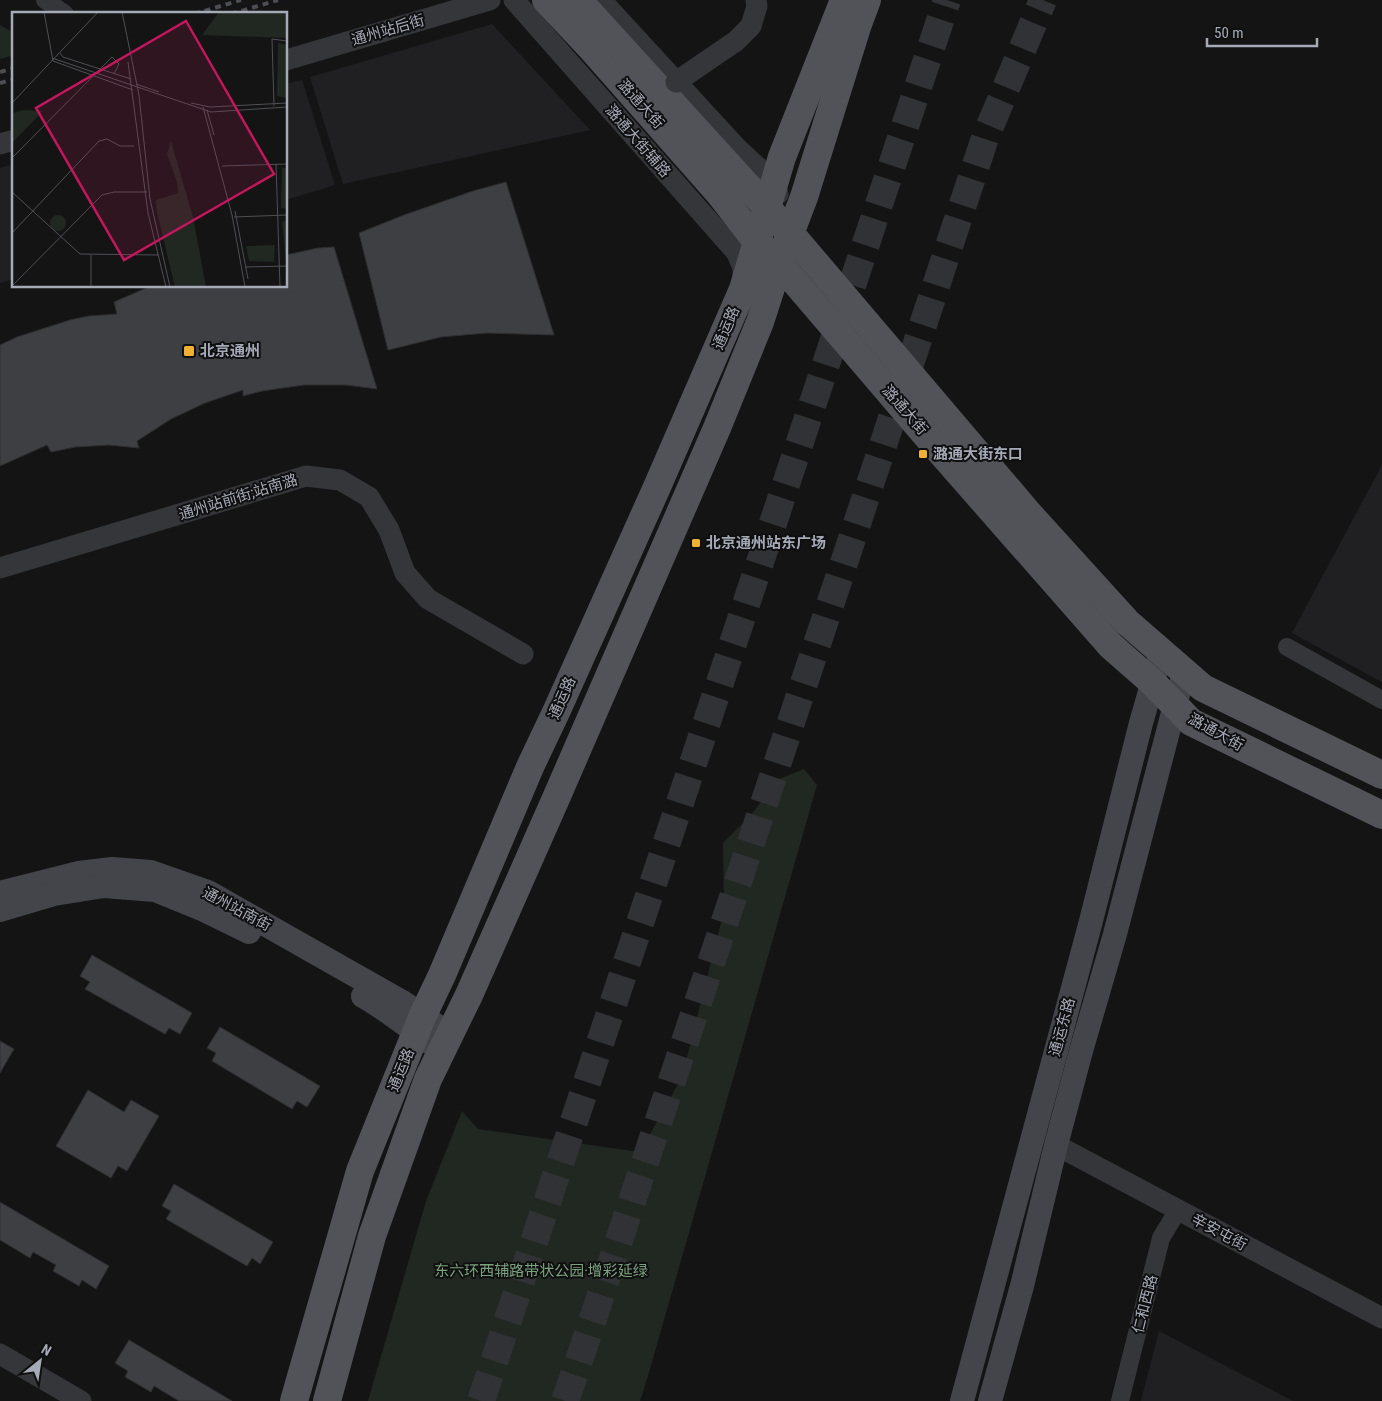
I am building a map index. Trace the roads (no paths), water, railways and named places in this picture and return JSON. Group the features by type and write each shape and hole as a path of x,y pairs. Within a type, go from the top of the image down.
{"main road":[{"name":"潞通大街","path":"546,0 593,50 719,193 757,242 779,263 937,448 1111,646 1152,682 1191,722 1382,815"},
{"name":"潞通大街","path":"578,0 771,195 790,233 1028,514 1127,622 1203,688 1382,775"},
{"name":"通运路","path":"294,1401 360,1171 530,767 657,487 742,289 782,157 844,0"},
{"name":"通运路","path":"327,1401 372,1236 428,1079 557,796 713,436 760,322 779,263 804,197 867,0"},
{"name":"通运东路","path":"962,1401 1161,653"},
{"name":"通运东路","path":"990,1401 1022,1286 1081,1051 1115,934 1184,673"},
{"name":"通州站南街","path":"0,893 79,873 112,869 151,872 208,892 404,1003 420,1025"},
{"name":"通州站南街","path":"0,910 54,894 104,886 155,890 204,910 273,945 381,1007 420,1025 446,1043"}],"street":[{"path":"44,0 62,12"},
{"name":"通州站后街","path":"288,59 489,0"},
{"name":"潞通大街辅路","path":"514,0 737,253 743,268 742,289"},
{"path":"601,0 738,149 771,195"},
{"path":"676,82 736,41 751,26 757,6 756,0"},
{"name":"通州站前街;站南潞","path":"0,568 306,476 340,480 369,497 389,530 405,573 428,599 523,654"},
{"path":"1287,647 1382,700"},
{"name":"辛安屯街","path":"1056,1145 1382,1318"},
{"name":"仁和西路","path":"1120,1401 1161,1238 1178,1210"},
{"path":"0,1354 81,1401"}],"tunnel":[{"path":"481,1401 947,0"},
{"path":"565,1401 985,138 1043,0"}],"railway":[{"path":"201,12 241,0"},
{"path":"238,12 278,0"},
{"path":"0,72 12,69"},
{"path":"0,83 12,80"}],"place":[{"name":"北京通州","path":"189,351"},
{"name":"潞通大街东口","path":"923,454"},
{"name":"北京通州站东广场","path":"696,543"}],"park label":[{"name":"东六环西辅路带状公园·增彩延绿","path":"541,1271"}]}
